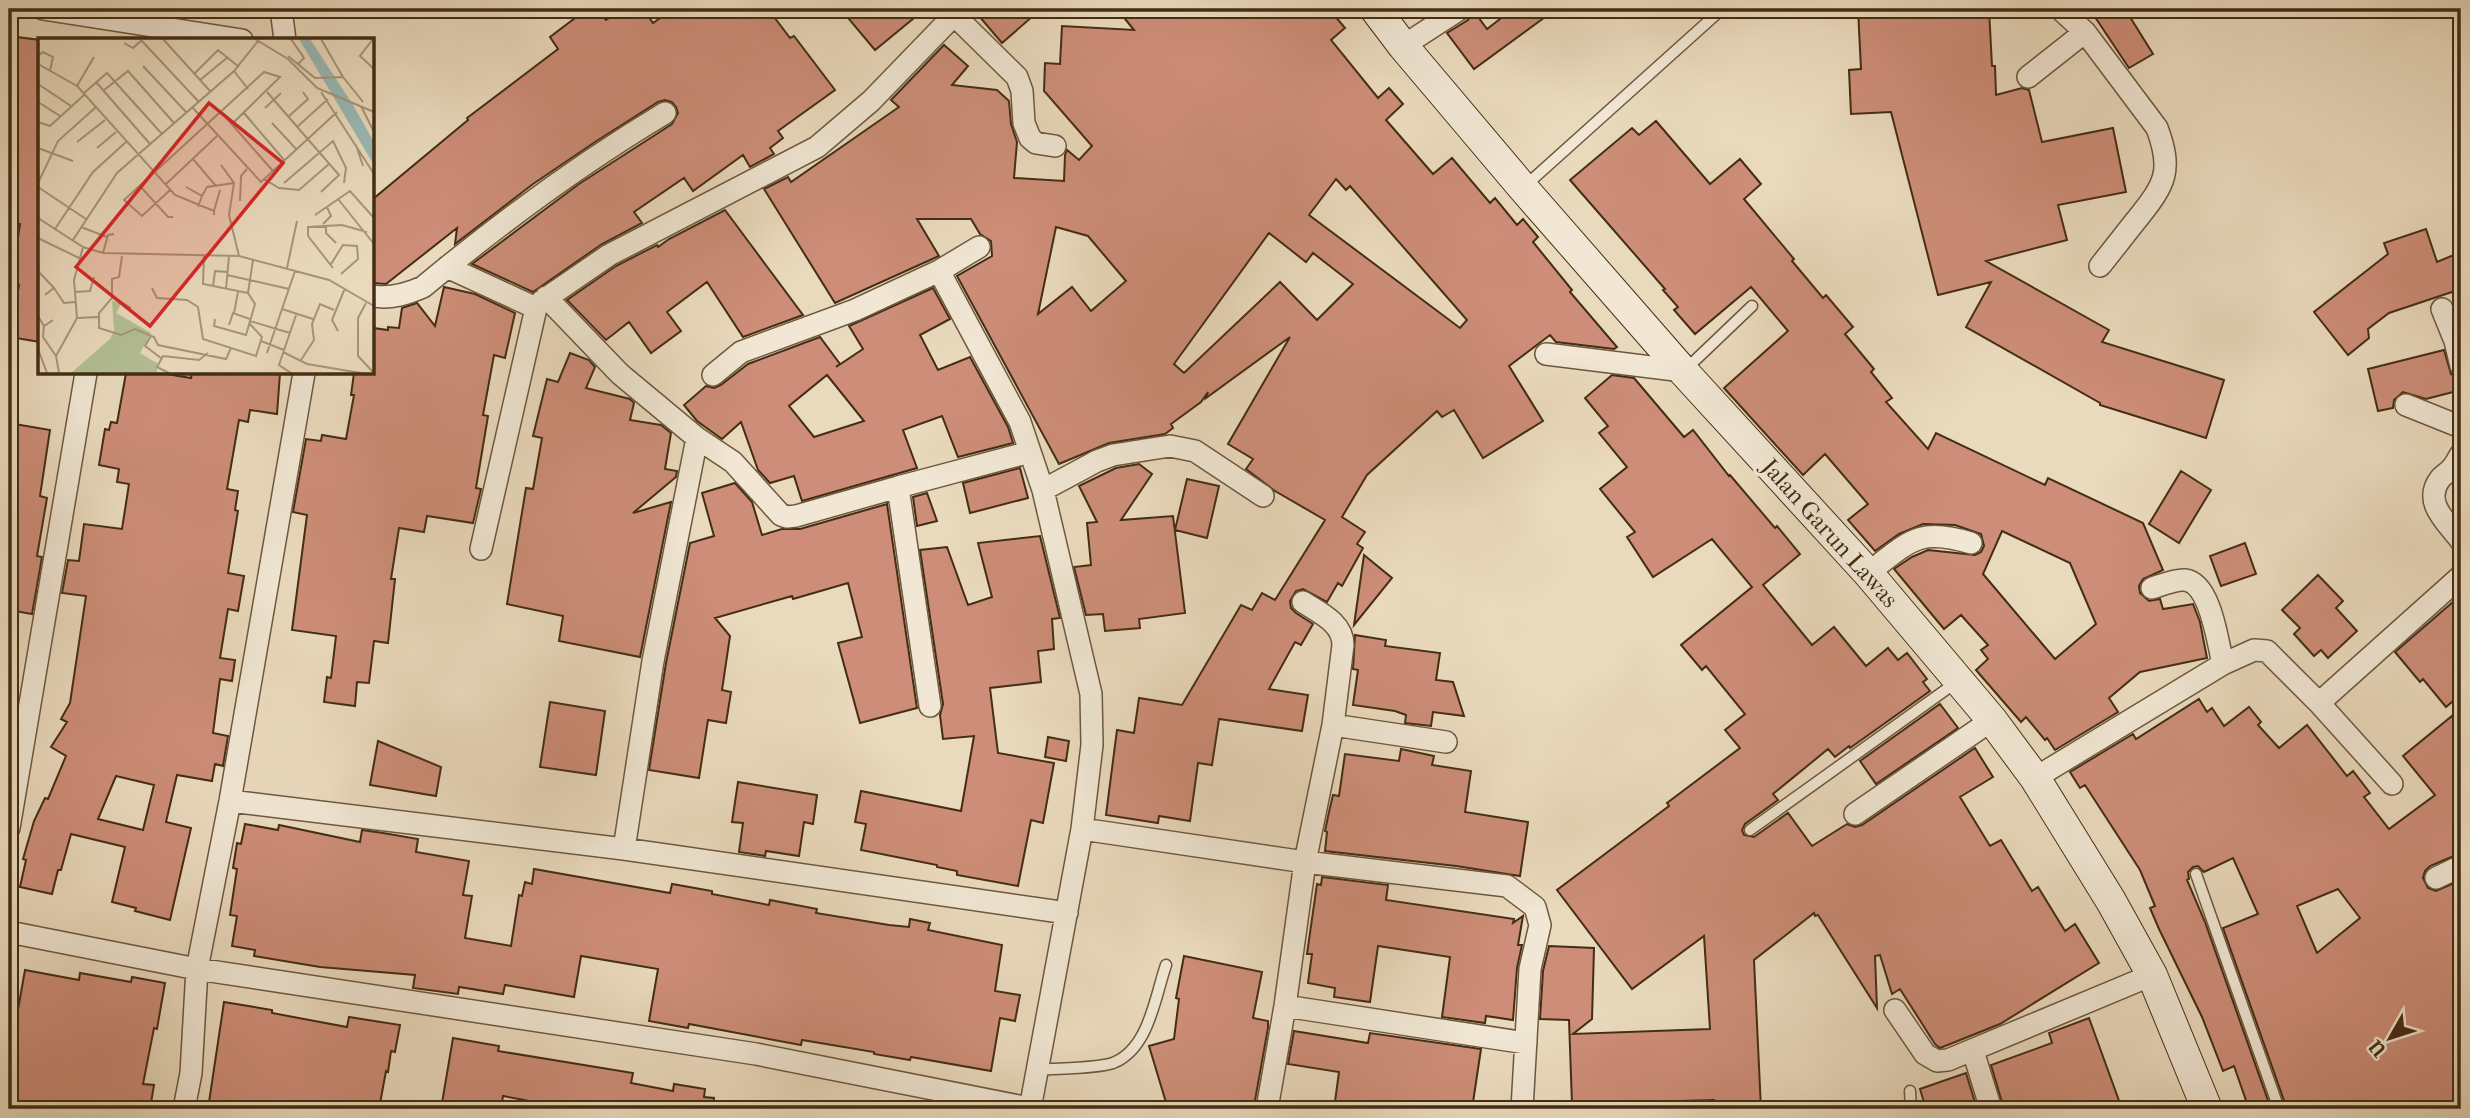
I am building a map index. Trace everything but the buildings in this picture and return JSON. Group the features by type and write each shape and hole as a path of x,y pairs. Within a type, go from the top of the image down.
{"main road":[{"name":"Jalan Garun Lawas","path":"1376,9 1403,46 1523,188 1683,372 1868,573 1992,720 2035,778 2111,901 2152,975 2207,1109"}],"street":[{"path":"43,9 145,33 214,38"},
{"path":"281,9 285,38"},
{"path":"1403,46 1460,9"},
{"path":"2060,9 2084,32 2157,128 2164,147 2165,174 2159,191 2100,266"},
{"path":"481,549 541,303 609,255 817,147 871,101 957,12 1017,77 1023,91 1024,123 1030,138 1036,144 1055,146"},
{"path":"2028,77 2084,32"},
{"path":"374,296 382,298 403,295 423,286 554,184 665,113"},
{"path":"713,375 741,352 855,310 939,271 979,247"},
{"path":"447,267 541,303 696,438 733,462 772,508 787,517 1030,452"},
{"path":"9,932 197,969 757,1054 1031,1109 1082,829 1092,745 1091,694 1043,490 1030,452 1009,400 939,271"},
{"path":"2442,309 2455,341 2461,366"},
{"path":"1546,354 1683,372"},
{"path":"9,828 15,754 86,374"},
{"path":"184,1109 191,1073 197,969 230,801 304,374"},
{"path":"2406,405 2461,427"},
{"path":"624,849 653,661 696,438"},
{"path":"1043,490 1097,460 1170,446 1195,452 1263,496"},
{"path":"2461,454 2452,469 2440,478 2434,499 2435,508 2461,541"},
{"path":"898,486 930,706"},
{"path":"1868,573 1898,550 1926,536 1949,537 1971,543"},
{"path":"2319,703 2461,576"},
{"path":"2152,588 2184,580 2202,591 2212,617 2223,664"},
{"path":"1267,1109 1286,1006 1304,862 1333,725 1343,639 1332,622 1303,602"},
{"path":"2035,778 2223,664 2254,650 2267,651 2319,703 2392,784"},
{"path":"1855,814 1992,720"},
{"path":"1333,725 1446,742"},
{"path":"230,801 624,849 1067,913"},
{"path":"1082,829 1304,862 1507,886 1535,907 1540,925 1530,969 1522,1109"},
{"path":"2436,878 2461,866"},
{"path":"1895,1010 1930,1058 1937,1061 1948,1060 2152,975"},
{"path":"1286,1006 1526,1043"},
{"path":"1973,1051 1992,1109"}],"lane":[{"path":"1523,188 1722,9"},
{"path":"1683,372 1752,306"},
{"path":"1750,830 1959,680"},
{"path":"2196,874 2279,1109"},
{"path":"1036,1070 1110,1064 1133,1049 1143,1036 1166,965"},
{"path":"1910,1091 1911,1109"}]}
